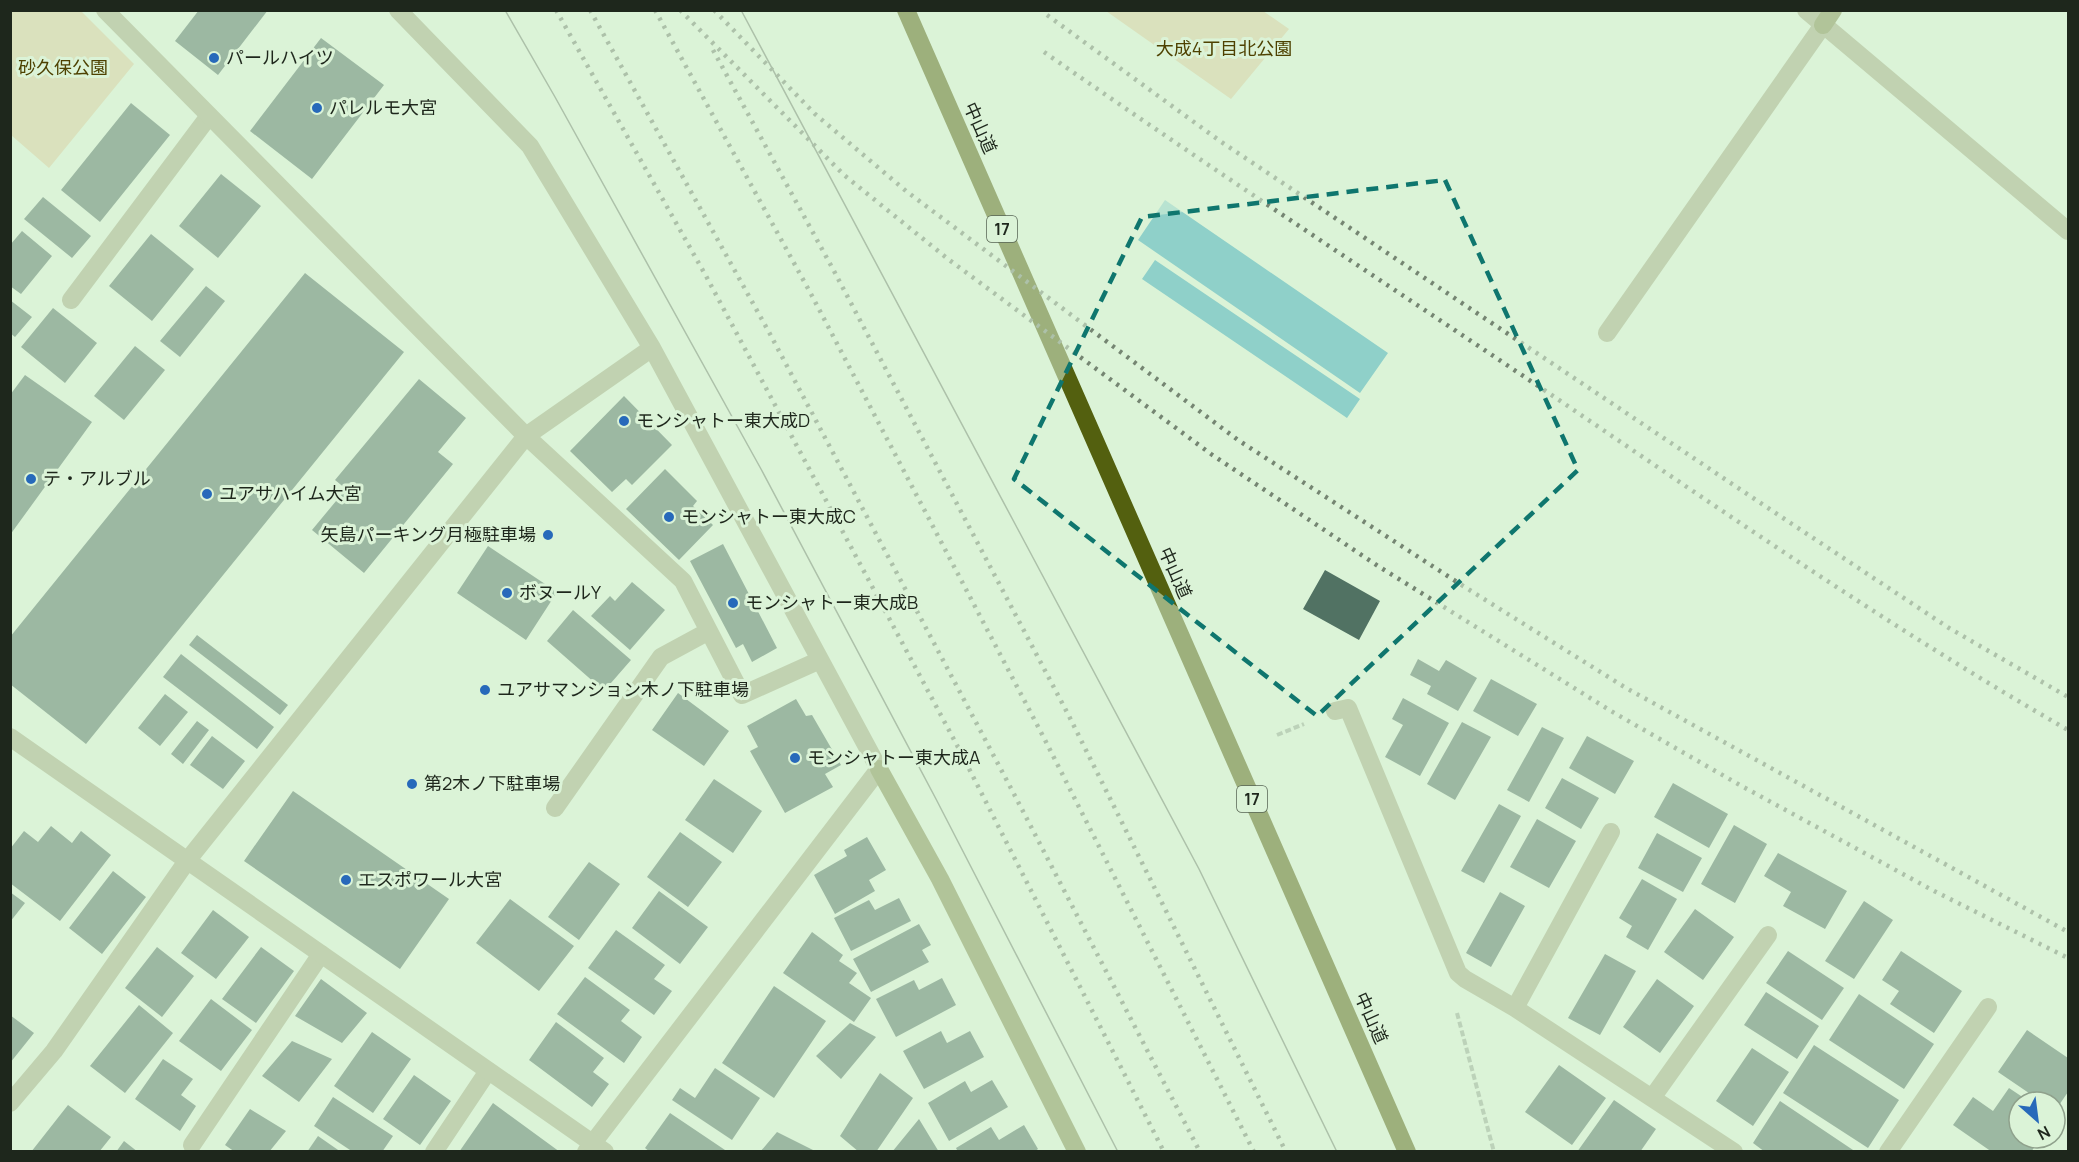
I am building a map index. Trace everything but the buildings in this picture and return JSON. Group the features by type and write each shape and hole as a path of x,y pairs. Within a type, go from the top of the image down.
{"highway":[{"name":"中山道","path":"906,10 1407,1152"}],"street":[{"path":"105,10 526,436 683,581 742,694 820,660"},
{"path":"398,10 530,146 652,348 940,879 1077,1152"},
{"path":"1806,10 1828,17 2068,231"},
{"path":"1607,333 1828,17"},
{"path":"71,300 209,117"},
{"path":"10,1103 54,1051 187,861 526,436 652,348"},
{"path":"555,808 661,657 709,632"},
{"path":"1335,711 1348,708 1458,973 1465,980 1515,1008 1734,1152"},
{"path":"10,737 488,1071 594,1149 879,769"},
{"path":"1515,1008 1611,832"},
{"path":"1652,1098 1768,935"},
{"path":"192,1145 321,954"},
{"path":"1888,1152 1988,1007"},
{"path":"434,1152 488,1071"}],"path":[{"path":"1460,1025 1494,1152"}],"highlighted area":[{"path":"1445,180 1578,470 1317,716 1014,479 1142,217"}],"green space":[{"name":"砂久保公園","path":"11,10 81,11 134,64 49,168 11,135"},
{"name":"大成4丁目北公園","path":"1106,11 1263,11 1289,29 1231,99"}],"water":[{"path":"1165,200 1388,353 1360,393 1138,240"},
{"path":"1155,260 1360,399 1347,418 1142,279"}],"tram line":[{"path":"505,10 761,469 936,799 1118,1152"},
{"path":"741,10 1199,869 1337,1152"}],"railway":[{"path":"556,10 706,276 959,749 1164,1152"},
{"path":"590,10 770,334 1014,794 1200,1152"},
{"path":"655,10 811,294 1044,738 1254,1152"},
{"path":"680,10 844,175 948,259 1211,454 1378,566 1611,711 1738,784 1934,891 2068,958"},
{"path":"714,10 815,114 906,191 1238,440 1626,688 2068,932"},
{"path":"1047,15 1220,141 1792,524 1949,628 2068,697"},
{"path":"713,50 834,271 1069,716 1286,1152"},
{"path":"1044,52 1809,569 1937,652 2068,730"}],"place":[{"name":"パールハイツ","path":"214,58"},
{"name":"パレルモ大宮","path":"317,108"},
{"name":"モンシャトー東大成D","path":"624,421"},
{"name":"テ・アルブル","path":"31,479"},
{"name":"ユアサハイム大宮","path":"207,494"},
{"name":"モンシャトー東大成C","path":"669,517"},
{"name":"矢島パーキング月極駐車場","path":"548,535"},
{"name":"ボヌールY","path":"507,593"},
{"name":"モンシャトー東大成B","path":"733,603"},
{"name":"ユアサマンション木ノ下駐車場","path":"485,690"},
{"name":"モンシャトー東大成A","path":"795,758"},
{"name":"第2木ノ下駐車場","path":"412,784"},
{"name":"エスポワール大宮","path":"346,880"}]}
